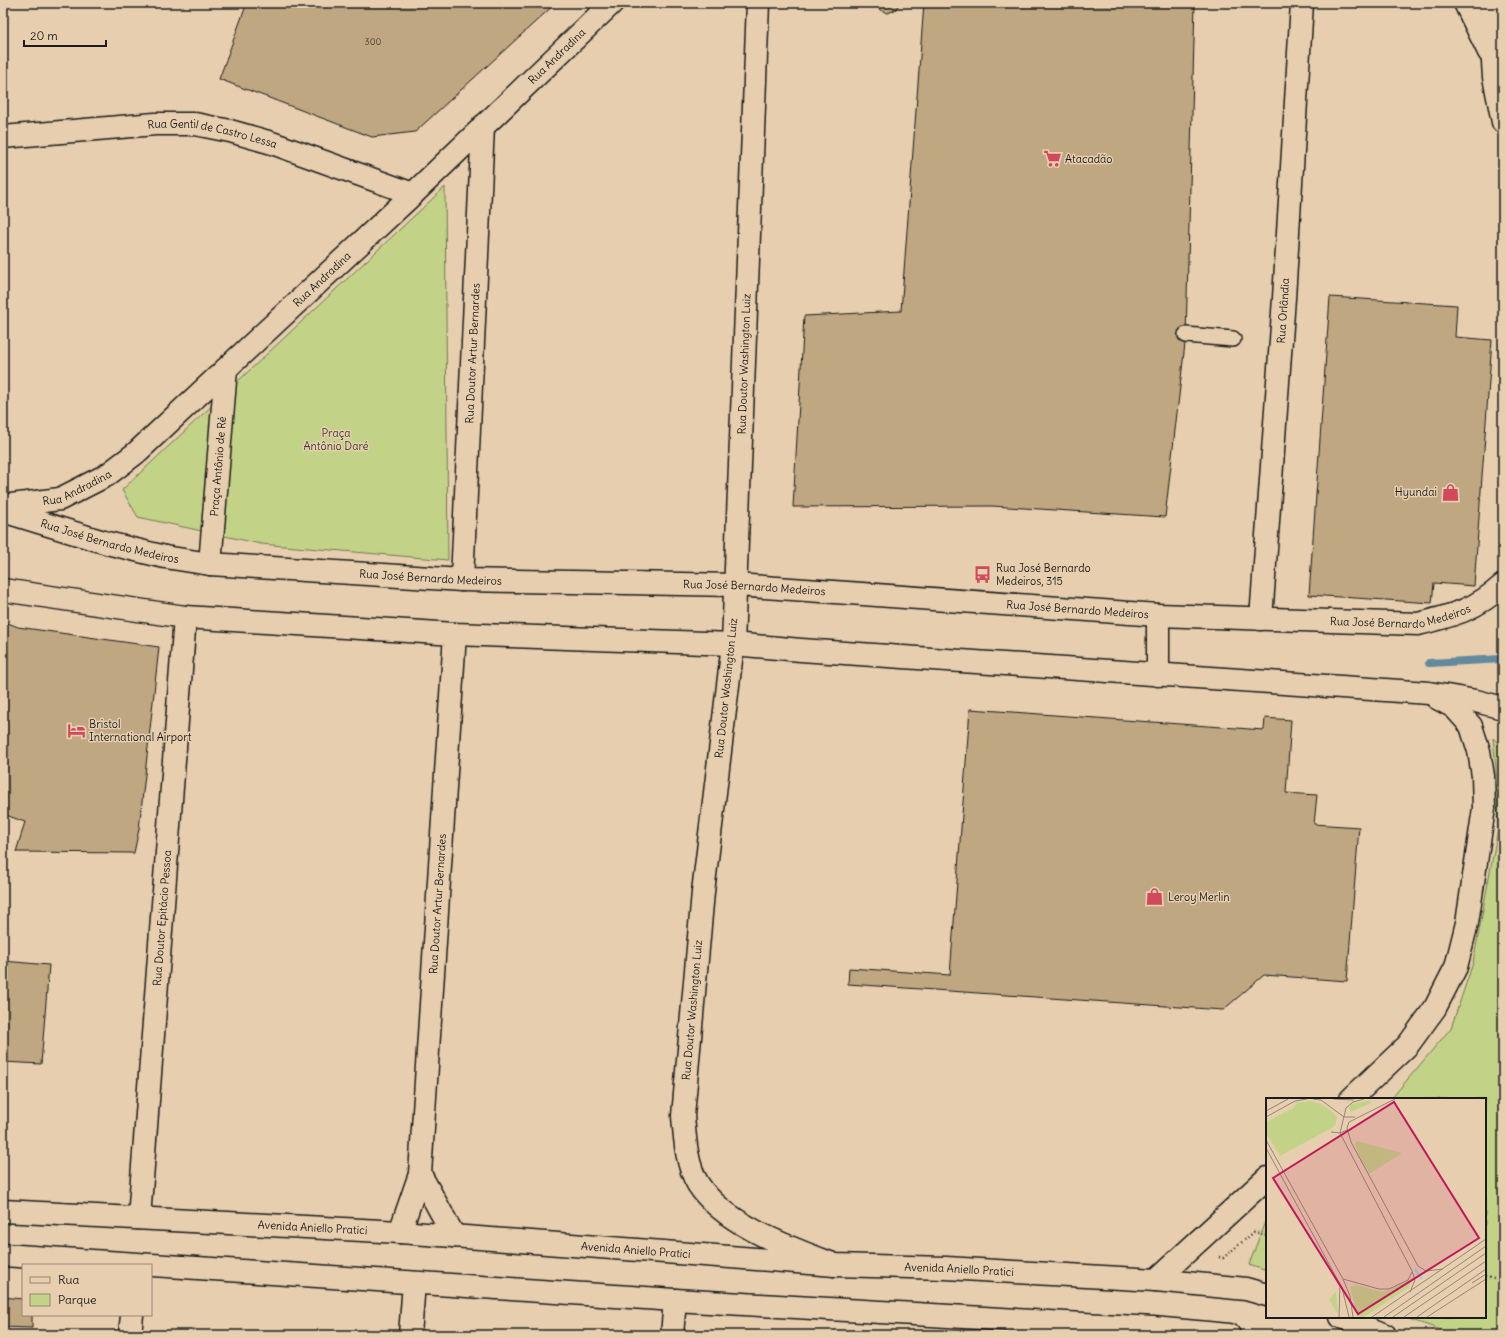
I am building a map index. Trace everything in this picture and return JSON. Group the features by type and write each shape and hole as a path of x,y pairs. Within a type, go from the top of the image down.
{"main road":[{"name":"Rua Andradina","path":"3,506 60,499 107,475 136,453 413,194 612,3"},
{"name":"Rua Doutor Washington Luiz","path":"758,3 733,644 703,892 683,1116 685,1141 692,1171 698,1183 712,1202 740,1222 804,1253 835,1265"},
{"name":"Rua Orlândia","path":"1261,619 1284,298 1302,3"},
{"path":"1464,3 1493,61"},
{"path":"1490,3 1493,61 1503,122"},
{"name":"Rua Gentil de Castro Lessa","path":"3,138 155,124 195,124 230,130 272,143 413,194"},
{"name":"Rua Doutor Artur Bernardes","path":"462,580 483,126"},
{"name":"Praça Antônio de Ré","path":"210,564 226,369"},
{"name":"Rua José Bernardo Medeiros","path":"3,511 107,543 165,557 210,564 462,580 736,585 1158,615 1418,624 1456,614 1486,600 1503,585"},
{"path":"3,590 185,617 454,634 733,644 1429,693 1476,701 1503,708"},
{"path":"1158,615 1158,675"},
{"name":"Rua Doutor Epitácio Pessoa","path":"139,1218 185,617"},
{"name":"Rua Doutor Artur Bernardes","path":"400,1232 420,1174 454,634"},
{"path":"1352,1098 1408,1045 1435,1008 1456,967 1467,923 1484,808 1482,769 1479,751 1471,726 1454,707 1429,693"},
{"path":"420,1174 454,1236"},
{"path":"1156,1280 1266,1179"},
{"name":"Avenida Aniello Pratici","path":"3,1211 400,1232 835,1265 946,1268 1156,1280 1246,1289 1266,1295"},
{"path":"3,1255 135,1264"},
{"path":"152,1265 1164,1332 1229,1335"},
{"path":"410,1335 414,1283"},
{"path":"672,1335 675,1300"},
{"path":"130,1335 132,1316"},
{"path":"1344,1318 1385,1335"}],"lane":[{"path":"1186,335 1233,339"}],"path":[{"path":"1486,1277 1503,1281"}],"green space":[{"name":"Praça Antônio Daré","path":"445,187 448,560 261,544 138,517 122,490"},
{"path":"1493,738 1503,747 1503,1335 1456,1335 1406,1318 1486,1318 1486,1098 1392,1098 1451,1028 1473,963 1498,829 1496,768"},
{"path":"1266,1219 1266,1271 1249,1265"}],"building":[{"path":"247,3 556,3 415,132 372,137 219,79"},
{"path":"875,3 900,3 895,10 888,13 880,10"},
{"name":"Atacadão","path":"924,3 1195,3 1186,335 1165,517 992,506 793,507 804,316 901,311"},
{"path":"1330,297 1457,305 1455,337 1492,340 1474,586 1434,583 1432,603 1309,595"},
{"name":"Bristol International Airport","path":"3,621 18,627 159,647 139,829 134,853 16,852 25,822 3,814"},
{"name":"Leroy Merlin","path":"970,709 1264,730 1265,718 1291,720 1286,793 1317,795 1314,824 1359,827 1347,981 1264,975 1223,1010 848,984 849,968 950,975"},
{"path":"3,961 49,965 41,1064 3,1062"},
{"path":"3,1297 22,1299 22,1316 32,1316 32,1328 3,1327"}],"waterway":[{"path":"1429,663 1503,659"}],"place":[{"name":"Atacadão","path":"1052,159"},
{"name":"Hyundai","path":"1450,492"},
{"name":"Rua José Bernardo Medeiros, 315","path":"983,574"},
{"name":"Bristol International Airport","path":"76,730"},
{"name":"Leroy Merlin","path":"1155,897"}]}
